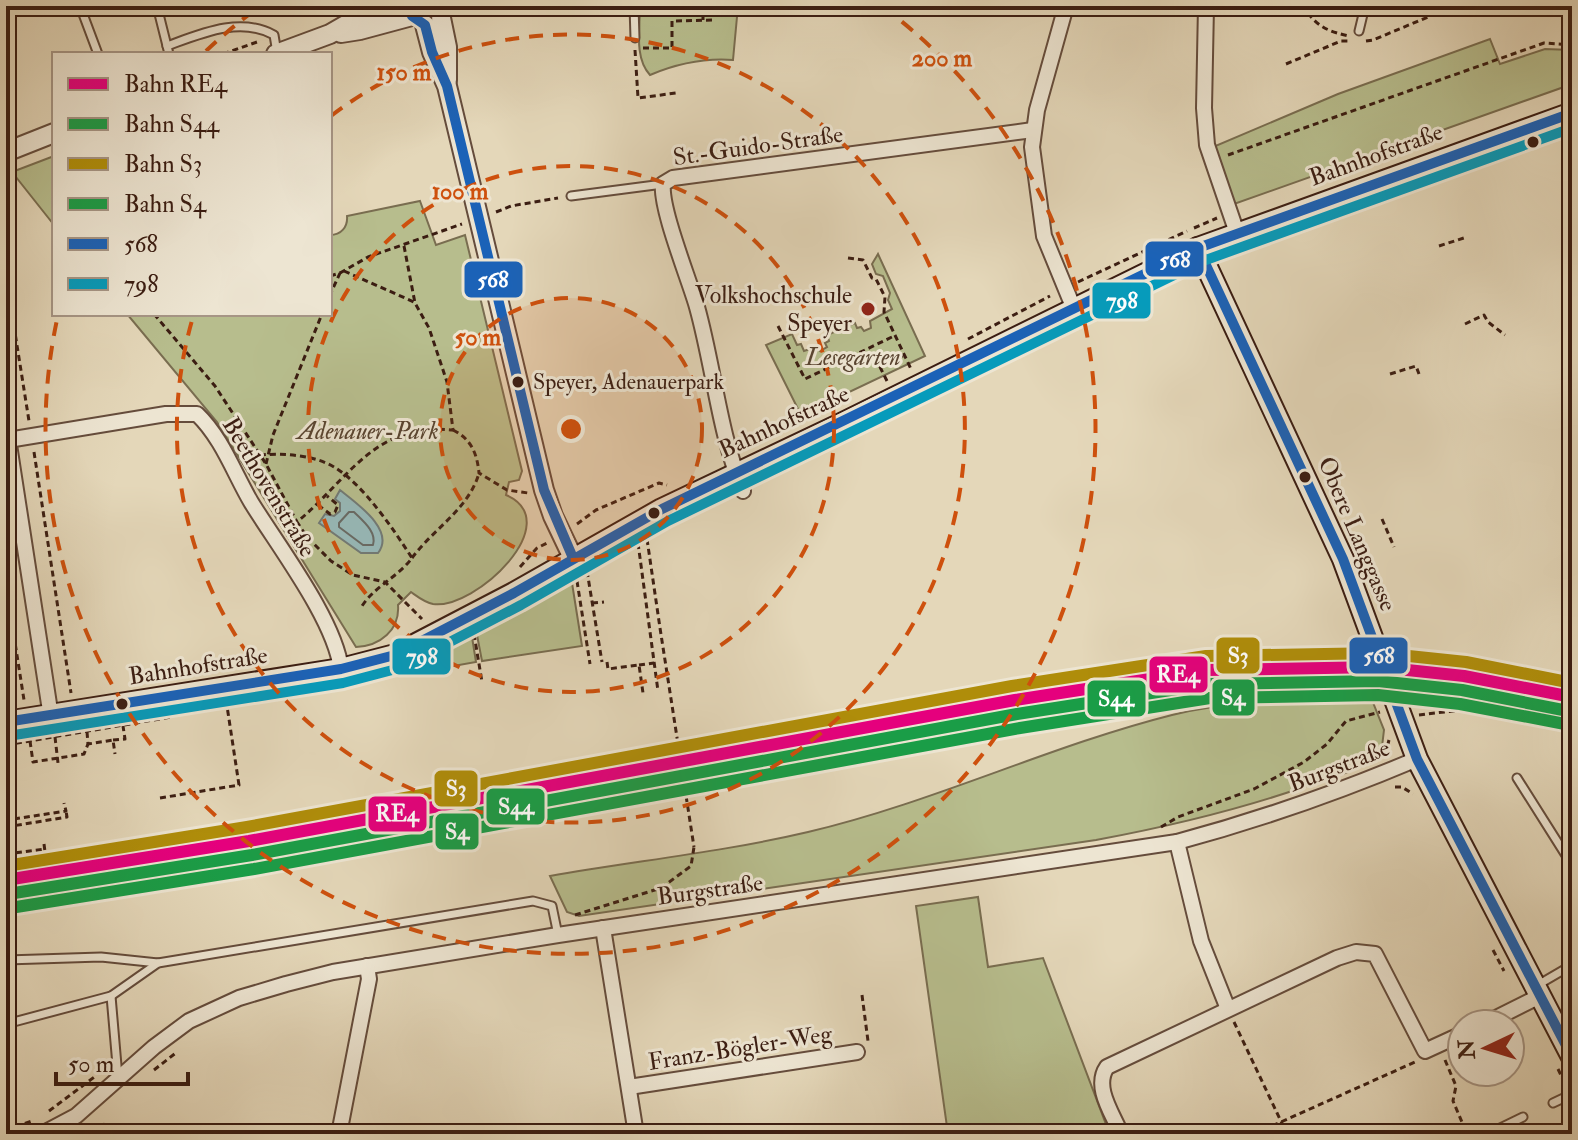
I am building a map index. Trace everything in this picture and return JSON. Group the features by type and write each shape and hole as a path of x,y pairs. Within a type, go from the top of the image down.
{"main road":[{"name":"Bahnhofstraße","path":"10,714 51,718 341,669 395,655 514,593 578,566 640,530 739,482 843,423 1198,248 1233,224 1572,113"},
{"name":"Obere Langgasse","path":"1198,248 1334,538 1403,710 1417,759 1572,1057"}],"street":[{"path":"281,52 391,6"},
{"path":"1066,6 1033,130 1039,214 1044,236 1074,309"},
{"path":"1206,6 1205,129 1211,162 1233,224"},
{"path":"330,34 426,14 432,52 447,86 488,215 544,490 561,534 578,566"},
{"name":"St.-Guido-Straße","path":"739,482 698,309 665,204 663,184 673,178 1033,130"},
{"path":"6,152 52,134"},
{"name":"Beethovenstraße","path":"7,432 31,436 166,414 197,414 208,425 328,628 341,669"},
{"path":"7,432 10,470 51,718"},
{"name":"Burgstraße","path":"42,1134 76,1116 154,1047 211,1009 286,984 367,966 558,935 1177,842 1241,825 1347,788 1417,759"},
{"path":"1177,842 1201,941 1228,1009"},
{"path":"603,928 636,1134"},
{"path":"1121,1134 1102,1089 1101,1076 1107,1067 1337,958 1367,951 1375,954 1432,1048 1446,1041"},
{"path":"339,1134 369,979 367,966"},
{"path":"1510,1008 1537,991"},
{"name":"Franz-Bögler-Weg","path":"629,1087 857,1052"}],"lane":[{"path":"80,6 97,52"},
{"path":"157,6 168,50 218,27 259,29 274,35 276,52"},
{"path":"634,6 635,38"},
{"path":"1359,31 1365,6"},
{"path":"571,196 663,184"},
{"path":"1517,778 1572,865"},
{"path":"6,960 101,957 158,963 533,901 552,906 558,935"},
{"path":"6,1024 111,996 158,963"},
{"path":"1537,991 1572,965"},
{"path":"111,996 118,1079"},
{"path":"1553,1103 1572,1094"},
{"path":"1488,1134 1523,1117"}],"path":[{"path":"703,6 703,20"},
{"path":"1308,13 1330,32 1349,36"},
{"path":"676,93 638,98 635,50 672,48 672,21 712,20"},
{"path":"1219,158 1544,43 1572,45"},
{"path":"332,275 368,257 511,206 571,196"},
{"path":"966,339 1145,249 1233,224"},
{"path":"1439,246 1467,237"},
{"path":"404,246 415,303 429,328 447,382 453,430"},
{"path":"848,258 863,260 872,278 876,279 885,297 884,312 915,376"},
{"path":"332,291 342,272"},
{"path":"342,272 415,303"},
{"path":"6,276 72,697 30,741 6,745"},
{"path":"1465,324 1484,315 1505,335"},
{"path":"156,316 215,386 266,464 307,537 338,566 353,575 385,582 426,623"},
{"path":"266,464 284,407 321,316"},
{"path":"778,326 805,379 894,336"},
{"path":"890,388 880,367 904,356"},
{"path":"1390,374 1416,366 1419,374"},
{"path":"297,522 318,505 363,456 381,443 414,432 440,429 453,430 465,436 473,448 479,473 475,487 395,577 385,582 362,606"},
{"path":"260,455 321,461 345,475 393,530 412,558"},
{"path":"479,473 507,490 532,494"},
{"path":"516,570 537,548 608,504 659,483 666,485 676,480"},
{"path":"318,505 330,514 337,510 336,503 327,496"},
{"path":"1382,519 1394,547"},
{"path":"578,932 575,914 661,888 691,866 694,847 660,628 640,530"},
{"path":"640,530 658,691"},
{"path":"578,566 592,603 608,669 654,663"},
{"path":"578,566 590,664"},
{"path":"6,585 24,704 10,714"},
{"path":"592,603 604,602"},
{"path":"583,618 594,616"},
{"path":"474,631 482,682"},
{"path":"639,665 643,693"},
{"path":"160,798 239,785 227,706"},
{"path":"1158,834 1167,822 1254,789 1304,762 1327,744 1346,721 1403,710 1464,708 1535,713 1572,722"},
{"path":"51,718 58,761"},
{"path":"88,744 125,739 123,725"},
{"path":"30,741 33,762 58,761 84,754 88,744 87,732"},
{"path":"113,740 115,754"},
{"path":"6,827 67,819 64,803"},
{"path":"14,819 66,811"},
{"path":"39,816 40,824"},
{"path":"6,854 45,846 47,863"},
{"path":"20,862 47,863"},
{"path":"6,869 12,863"},
{"path":"6,869 47,863"},
{"path":"857,1052 868,1041 862,995"},
{"path":"1228,1009 1287,1134"},
{"path":"145,1078 184,1046"},
{"path":"1254,1134 1425,1057 1432,1048 1453,1076 1456,1092 1453,1101 1467,1134"},
{"path":"86,1134 103,1124 114,1127 118,1134"}],"green space":[{"path":"640,6 738,6 733,60 691,63 650,75 640,51"},
{"path":"1490,39 1500,64 1545,49 1572,50 1572,78 1561,88 1234,204 1213,147 1338,94"},
{"path":"52,157 52,222 12,172"},
{"name":"Adenauer-Park","path":"420,201 436,245 465,235 522,471 519,480 509,482 506,495 522,508 527,524 521,543 491,579 451,602 433,604 411,592 398,605 396,622 387,635 373,644 356,647 217,422 129,316 332,316 332,235 343,230 347,216"},
{"name":"Lesegarten","path":"878,254 925,356 801,415 766,345 792,334 804,351 816,347 820,351 827,347 827,335 855,323 857,328 861,327 864,331 871,328 870,321 892,309 883,276 876,274 872,264"},
{"path":"572,583 582,646 482,661 477,635"},
{"path":"472,637 476,662 403,675"},
{"path":"1372,700 1384,730 1381,755 1372,761 1276,796 1148,830 579,916 567,912 550,876 711,851 808,832 900,806 1081,742 1172,715 1222,706 1272,702"},
{"path":"978,897 988,967 1043,958 1107,1127 1066,1134 948,1134 916,906"}],"water":[{"path":"340,490 378,526 382,544 378,553 361,553 319,523 325,514 334,516 340,511 340,503 335,499"}],"railway":[{"path":"6,891 340,837 1177,689 1347,665"},
{"path":"468,827 1023,727"},
{"path":"125,884 334,850"}],"rail line":[{"name":"S3","path":"6,866 247,827 1012,686 1206,656 1380,653 1466,662 1572,683"},
{"name":"RE4","path":"6,880 249,841 1015,700 1208,670 1379,667 1464,676 1572,697"},
{"name":"S44","path":"8,894 252,855 1017,714 1209,684 1378,681 1462,690 1568,711"},
{"name":"S4","path":"10,908 254,869 1020,728 1210,698 1378,695 1460,704 1565,724"}],"transit line":[{"name":"568","path":"408,6 412,16 425,25 432,52 447,86 544,490 573,558"},
{"name":"568","path":"6,722 341,669 395,655 514,593 662,509 1198,248 1572,113"},
{"name":"798","path":"8,736 343,683 400,668 521,605 668,521 1203,261 1572,128"},
{"name":"568","path":"1198,248 1343,559 1417,759 1572,1057"}],"place":[{"name":"Volkshochschule Speyer","path":"868,309"},
{"name":"Speyer, Adenauerpark","path":"518,382"}]}
